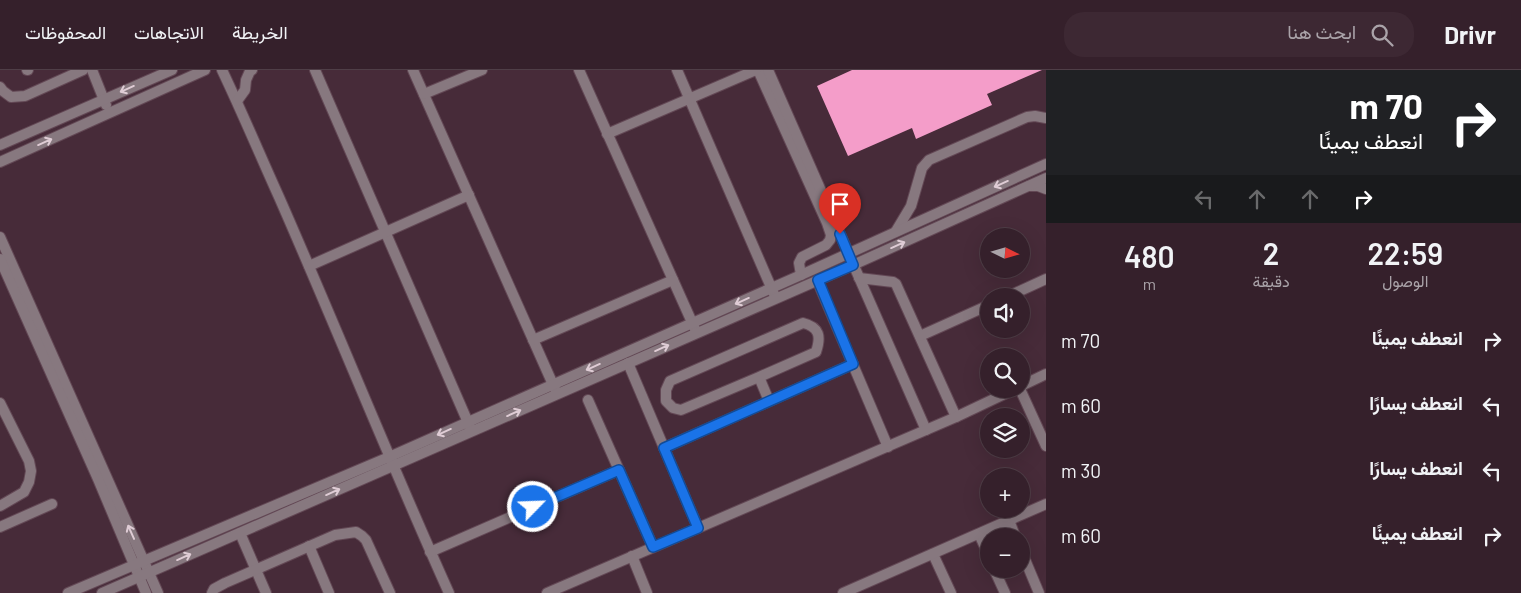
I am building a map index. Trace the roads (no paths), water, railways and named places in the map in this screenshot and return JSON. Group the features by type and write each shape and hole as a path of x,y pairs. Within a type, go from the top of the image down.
{"lane":[{"path":"0,87 3,92 11,97 24,96 82,70"},
{"path":"92,70 108,113"},
{"path":"0,145 172,70"},
{"path":"0,162 205,70"},
{"path":"222,70 309,266 449,593"},
{"path":"237,101 245,90 246,80 252,70"},
{"path":"315,70 470,427"},
{"path":"413,70 555,389"},
{"path":"424,94 482,70"},
{"path":"579,70 694,328"},
{"path":"677,70 774,293"},
{"path":"607,134 757,70 831,235 826,245 802,257 798,263 801,275"},
{"path":"768,70 926,430"},
{"path":"896,231 911,206 922,168 928,160 1027,118 1035,116 1046,118"},
{"path":"774,293 801,275 848,252 1046,164"},
{"path":"68,593 139,562 391,461 774,293 818,280 1046,178"},
{"path":"1028,186 1038,186 1046,189"},
{"path":"309,266 469,195"},
{"path":"0,237 139,562 144,575 146,593"},
{"path":"0,259 139,562"},
{"path":"859,278 896,284 956,417"},
{"path":"533,340 673,280"},
{"path":"818,280 888,447"},
{"path":"1028,288 1046,280"},
{"path":"920,336 980,309"},
{"path":"803,324 812,325 818,334 819,342 816,352 759,377 681,410 673,408 666,401 666,390 670,381 803,324"},
{"path":"555,389 628,363 694,328"},
{"path":"628,363 698,528"},
{"path":"664,448 853,364"},
{"path":"1030,382 1046,374"},
{"path":"759,377 769,401"},
{"path":"547,593 563,590 632,556 888,447 996,398"},
{"path":"1026,398 1046,446"},
{"path":"588,400 653,547"},
{"path":"0,403 29,460 31,471 29,482 24,492 0,506"},
{"path":"102,593 240,533 391,461"},
{"path":"430,552 619,470"},
{"path":"0,527 52,504"},
{"path":"843,593 1046,504"},
{"path":"1009,520 1012,528"},
{"path":"212,593 214,589 256,569 335,535 348,532 356,532 362,536 390,593"},
{"path":"240,533 266,593"},
{"path":"309,546 329,593"},
{"path":"933,554 951,593"},
{"path":"632,556 647,593"},
{"path":"1030,572 1039,593"},
{"path":"144,575 158,593"},
{"path":"998,578 1005,593"}]}
